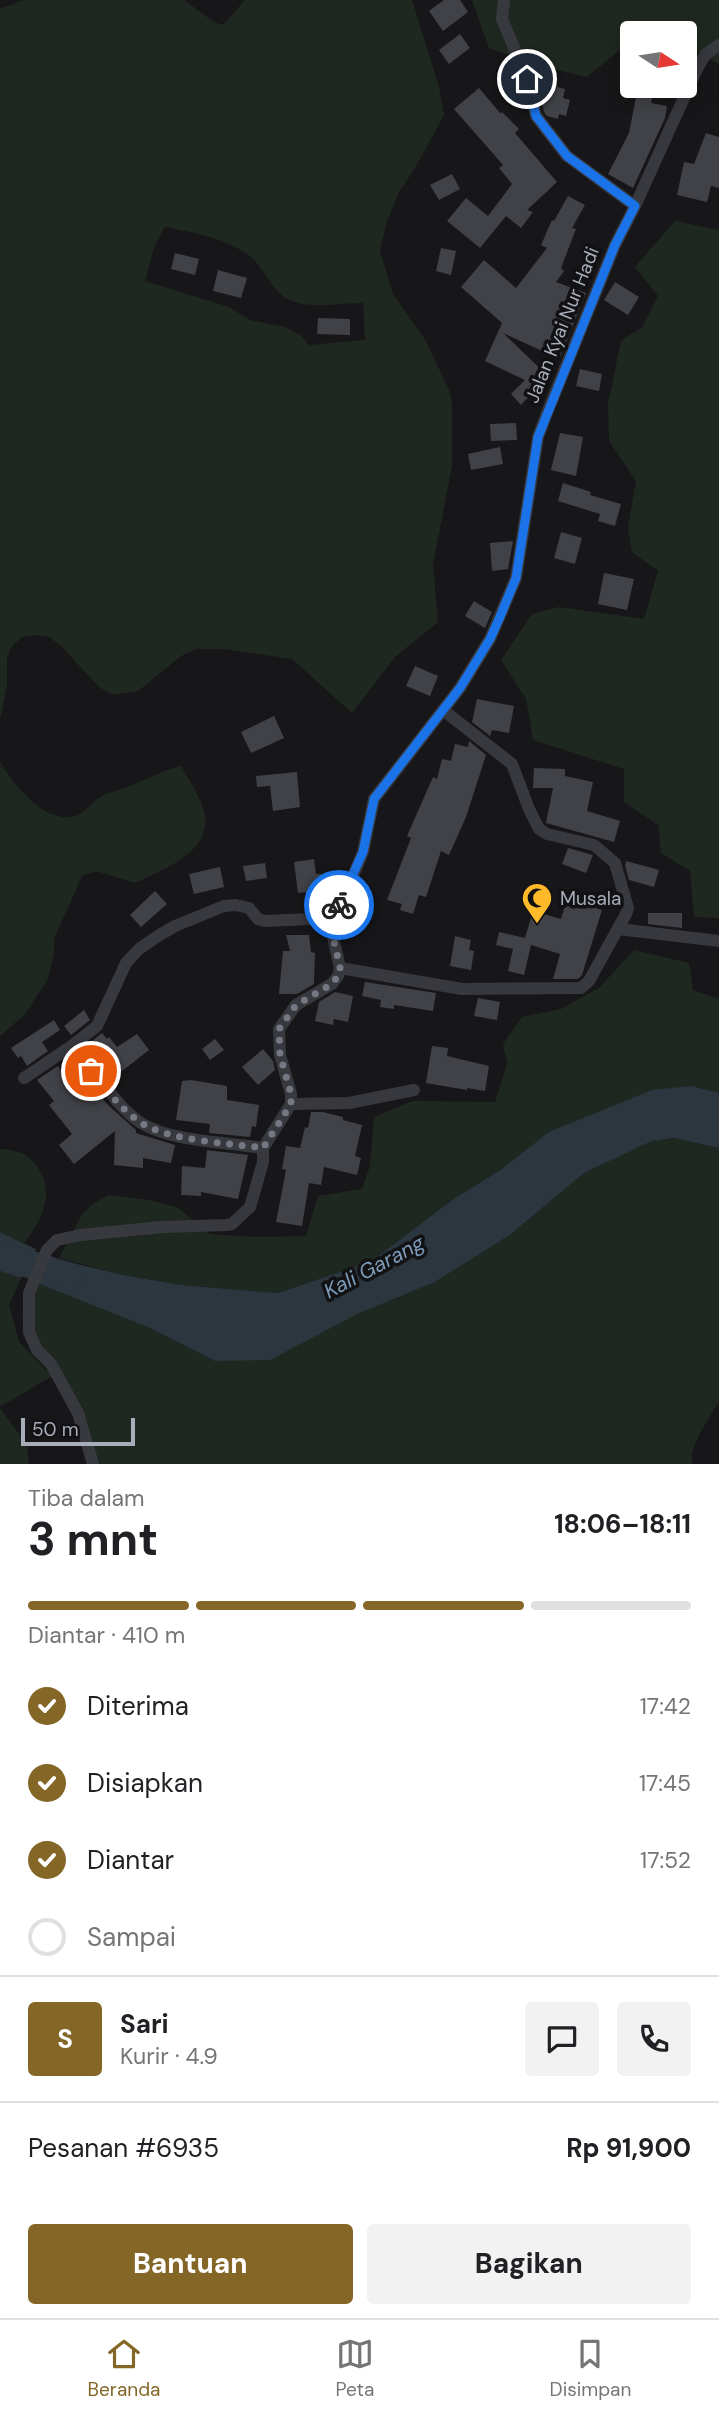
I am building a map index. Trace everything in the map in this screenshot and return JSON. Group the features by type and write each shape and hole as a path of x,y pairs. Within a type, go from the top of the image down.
{"street":[{"path":"504,0 502,19 527,79 536,116 567,156 635,206"},
{"name":"Jalan Kyai Nur Hadi","path":"333,918 363,852 374,799 460,688 490,639 516,578 538,437 615,245 696,69 705,55 719,45"},
{"path":"340,968 462,989 581,988 589,981 628,908 615,863 594,845 547,834 540,829 529,809 512,764 443,710"},
{"path":"24,1078 97,1026 126,963 139,949 175,926 224,906 236,905 248,908 258,919 265,921 333,918 333,937 340,968 338,976 332,984 296,1005 279,1029 280,1055 291,1094 291,1104 263,1148 263,1162 250,1207 232,1224 149,1227 81,1235 57,1240 47,1251 29,1293 29,1332 37,1350 51,1364 78,1413 93,1464"},
{"path":"618,929 719,941"},
{"path":"73,1045 78,1055 117,1102 139,1122 183,1137 263,1148"},
{"path":"291,1104 349,1103 414,1090"}],"shaded area":[{"path":"24,0 184,0 214,22 223,25 245,0 412,0 439,87 444,115 399,192 386,224 380,251 393,294 426,341 449,390 452,403 452,466 433,564 438,622 396,656 352,713 292,659 224,649 196,649 181,656 138,691 112,695 99,687 61,646 49,637 36,635 22,637 12,646 7,658 7,686 0,720 0,9","holes":["165,227 208,236 238,248 259,265 279,292 292,301 318,305 363,303 365,340 309,345 300,335 285,327 250,320 229,307 145,281 154,247"]},
{"path":"472,0 719,0 719,64 697,52 697,21 620,21 620,50 587,77 537,65 489,48"},
{"path":"675,221 718,230 719,228 719,918 694,917 690,871 661,853 658,825 624,802 624,769 533,740 526,699 501,660 532,614 559,607 644,619 658,571 632,552 628,528 636,481 609,441 608,403 621,341 642,327 658,296 635,267"},
{"path":"0,761 32,802 43,810 67,817 82,813 104,795 181,766 204,809 205,828 200,840 182,858 135,883 96,871 82,876 54,939 48,979 25,1014 0,1036"},
{"path":"634,950 689,963 693,990 719,999 719,1093 692,1086 502,1169 452,1200 372,1261 278,1293 181,1285 123,1275 59,1258 82,1214 108,1195 177,1207 210,1234 306,1236 318,1196 362,1189 370,1166 374,1117 413,1101 495,1102 507,1064 503,1044 522,1017 561,1009 599,988"},
{"path":"673,1138 719,1148 719,1401 697,1439 692,1464 98,1464 85,1416 27,1334 22,1316 37,1283 150,1328 215,1361 355,1315 435,1282 511,1234 584,1173 652,1141"},
{"path":"0,1149 17,1151 30,1159 38,1168 46,1188 41,1216 24,1243 0,1232"},
{"path":"0,1271 21,1278 9,1305 19,1342 52,1376 0,1407"},
{"path":"0,1408 27,1445 29,1464 0,1464"}],"water":[{"path":"692,1086 719,1093 719,1148 674,1138 652,1141 584,1173 511,1234 435,1282 355,1315 270,1360 215,1361 150,1328 37,1283 48,1257 123,1275 181,1285 278,1293 372,1261 452,1200 502,1169 549,1132 652,1090"},
{"path":"0,1232 36,1249 21,1278 0,1271"}],"building":[{"path":"444,0 460,0 468,12 443,31 429,11"},
{"path":"460,34 470,48 449,64 439,50"},
{"path":"547,84 565,89 563,98 570,100 566,116 559,114 558,119 547,116 544,112 542,104"},
{"path":"479,88 501,114 502,112 519,129 515,133 557,182 527,210 533,212 521,228 506,216 480,248 447,221 466,198 488,216 512,184 499,168 503,165 454,109"},
{"path":"636,98 652,98 651,103 667,106 665,118 633,188 608,174 629,133"},
{"path":"706,133 719,137 719,188 711,186 707,202 677,195 684,162 694,164"},
{"path":"452,174 460,189 439,200 430,185"},
{"path":"568,196 585,205 572,228 576,229 561,268 564,271 556,282 586,293 560,357 503,333 548,376 521,405 511,394 525,380 485,361 502,323 461,287 484,260 516,288 547,248 541,245 552,220 554,221"},
{"path":"441,248 456,251 451,275 436,271"},
{"path":"175,253 199,259 195,275 171,269"},
{"path":"218,270 247,278 241,298 213,291"},
{"path":"615,282 639,297 628,315 604,300"},
{"path":"318,318 350,319 350,335 317,334"},
{"path":"580,369 602,374 599,391 576,386"},
{"path":"516,423 517,440 491,441 490,424"},
{"path":"560,433 583,437 576,476 551,470"},
{"path":"500,447 503,464 471,470 468,454"},
{"path":"563,483 621,504 615,526 598,521 600,514 558,501"},
{"path":"561,532 582,538 575,564 554,558"},
{"path":"513,541 508,569 492,571 490,543"},
{"path":"604,573 634,579 627,610 598,604"},
{"path":"474,601 492,612 485,628 465,616"},
{"path":"415,666 438,676 430,696 406,686"},
{"path":"477,699 514,706 509,733 492,730 490,736 472,722"},
{"path":"274,716 284,738 251,753 241,732"},
{"path":"469,741 486,755 466,817 449,855 441,851 426,897 419,895 413,914 400,910 402,904 387,900 411,838 407,836 433,777 437,779 442,759 451,761 455,744 468,747"},
{"path":"534,768 565,769 565,776 593,782 587,811 620,821 614,842 546,823 553,788 533,788"},
{"path":"297,772 300,807 273,811 270,786 257,787 256,776"},
{"path":"568,848 593,855 586,873 562,864"},
{"path":"314,859 316,874 322,874 323,891 298,893 294,862"},
{"path":"626,861 659,870 654,887 629,880"},
{"path":"265,863 267,878 246,881 243,866"},
{"path":"220,867 224,887 194,894 189,874"},
{"path":"155,891 167,904 141,927 130,915"},
{"path":"567,899 602,910 582,975 578,979 553,979 560,954 531,945 524,975 508,971 513,949 496,945 499,932 525,938 533,911 561,919"},
{"path":"648,913 682,913 682,928 648,924"},
{"path":"286,935 309,935 311,952 315,953 314,984 297,994 279,994 283,951 290,951"},
{"path":"455,936 471,940 469,950 474,951 471,970 450,966"},
{"path":"365,982 436,993 433,1011 394,1005 394,1009 380,1007 381,1000 362,996"},
{"path":"335,992 353,996 348,1022 334,1019 333,1025 315,1021 319,1002"},
{"path":"478,998 500,1002 497,1020 474,1016"},
{"path":"84,1010 90,1020 71,1035 64,1026"},
{"path":"54,1020 60,1030 42,1042 48,1051 27,1066 21,1056 18,1058 11,1048"},
{"path":"102,1033 117,1047 137,1034 149,1050 122,1071 110,1057 102,1063 87,1045"},
{"path":"215,1039 224,1050 210,1060 202,1049"},
{"path":"432,1046 448,1048 447,1056 489,1066 485,1091 426,1083"},
{"path":"263,1049 273,1061 275,1070 258,1085 242,1067"},
{"path":"58,1066 62,1072 71,1066 136,1133 175,1145 171,1163 143,1158 143,1168 114,1165 115,1131 74,1164 59,1145 72,1134 49,1105 54,1101 37,1080"},
{"path":"182,1081 227,1086 227,1100 259,1105 256,1127 252,1126 250,1137 209,1133 210,1124 176,1120"},
{"path":"311,1112 343,1117 343,1120 362,1125 355,1156 361,1158 357,1175 324,1167 321,1185 309,1183 302,1226 276,1222 286,1170 282,1169 286,1146 300,1148"},
{"path":"207,1150 248,1155 238,1199 201,1192 201,1196 181,1195 182,1166 205,1168"}],"waterway":[{"name":"Kali Garang","path":"0,1255 71,1277"}],"way so far":[{"path":"91,1071 117,1102 139,1122 151,1128 183,1137 263,1148 291,1104 291,1094 280,1055 279,1029 296,1005 332,984 338,976 340,968 333,937 333,918 339,905"}],"place":[{"name":"Musala","path":"537,925"}],"route":[{"path":"339,905 363,852 374,799 460,688 499,619 516,578 538,437 615,245 635,206 567,156 536,116 527,79"}]}
